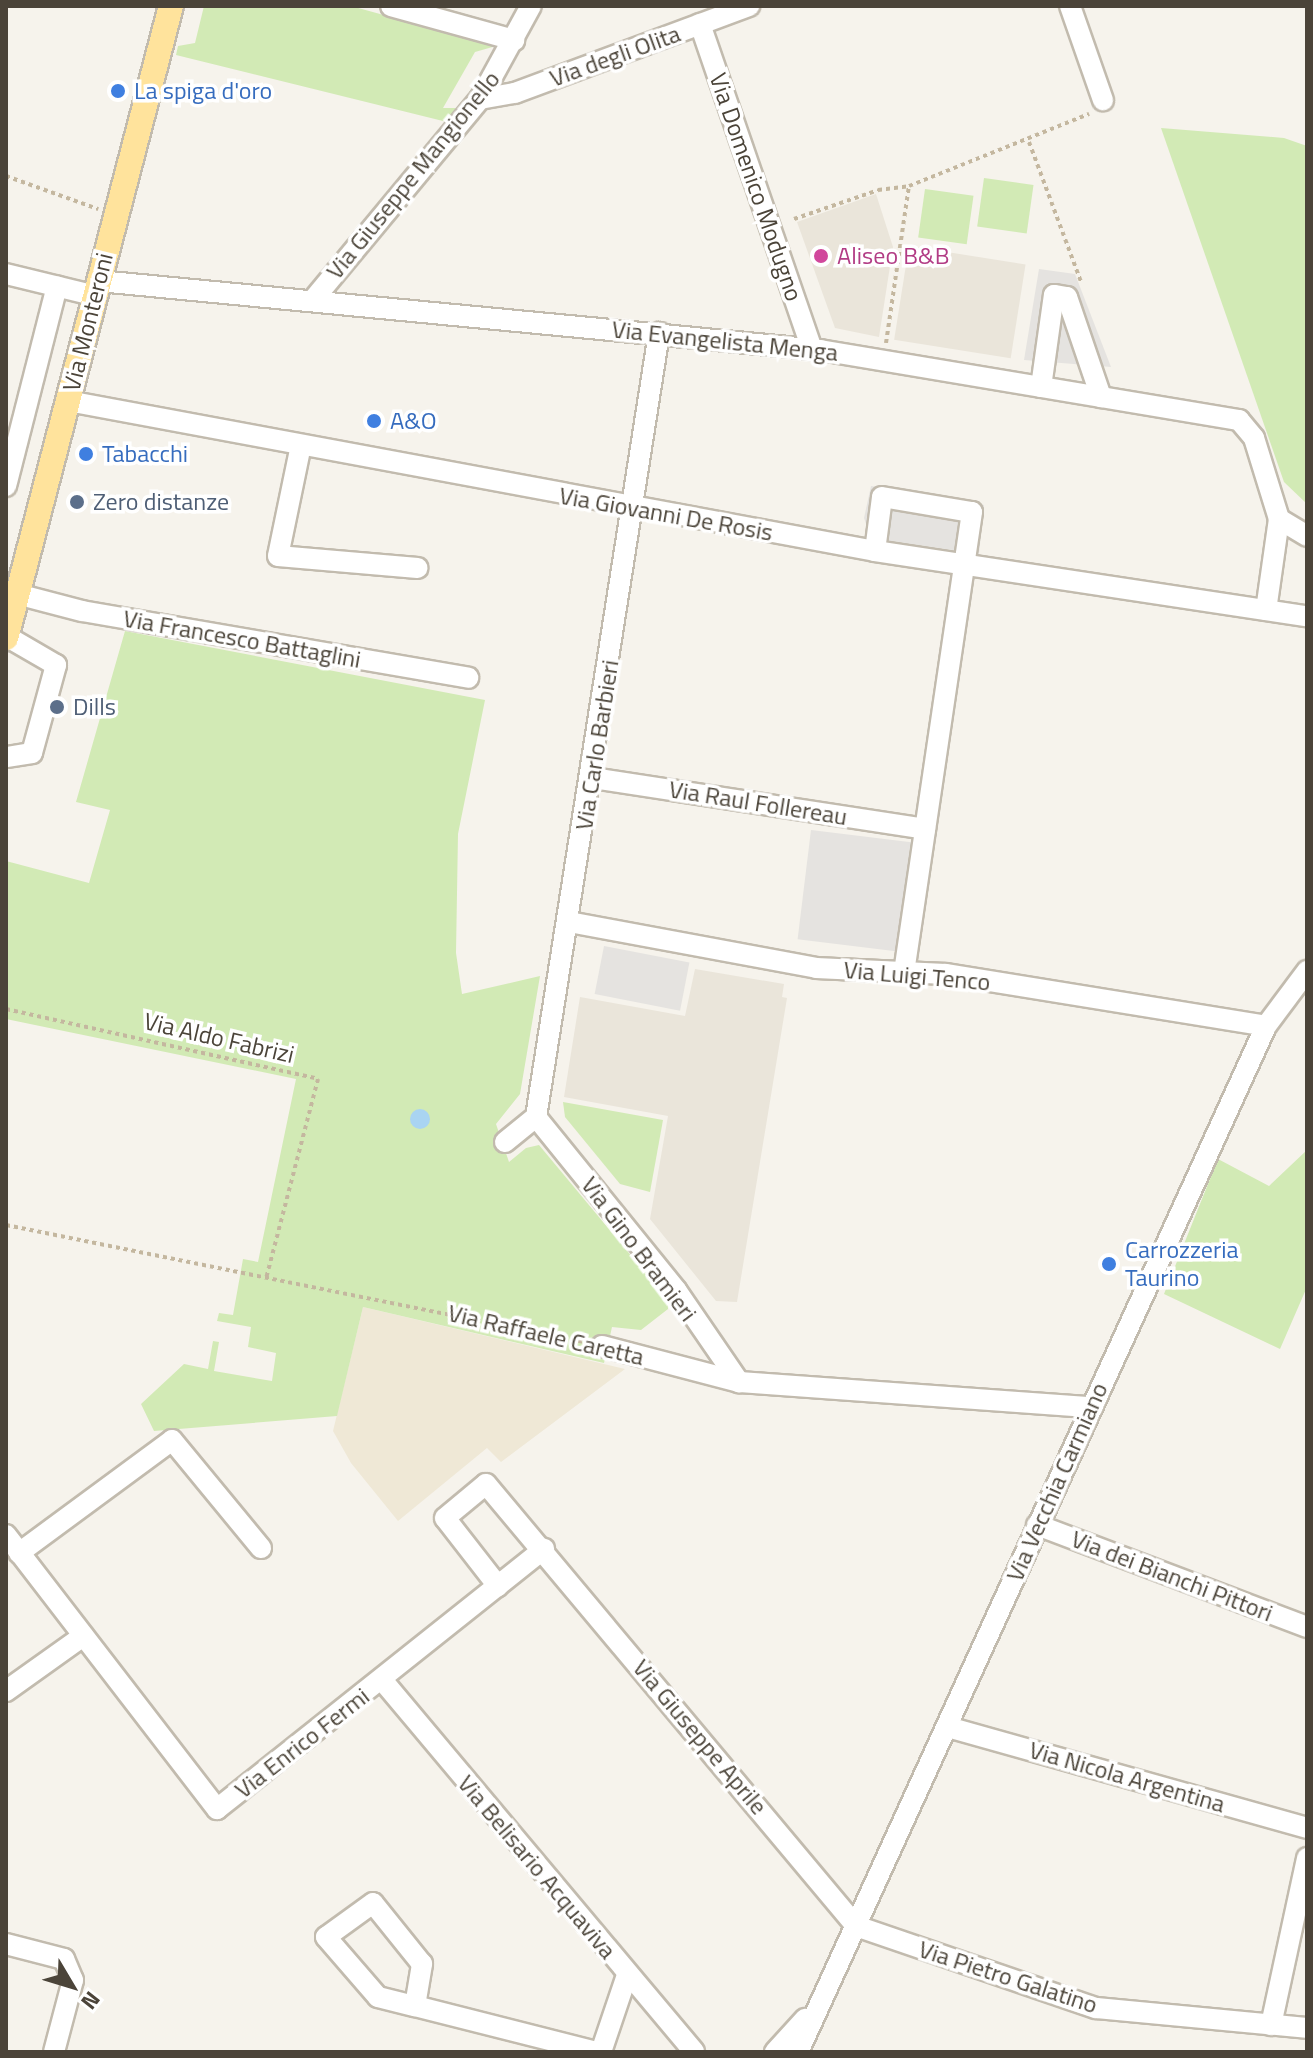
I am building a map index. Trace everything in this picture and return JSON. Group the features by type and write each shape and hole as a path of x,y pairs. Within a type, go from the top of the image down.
{"main road":[{"name":"Via Monteroni","path":"6,637 171,6"}],"street":[{"path":"391,6 514,40"},
{"name":"Via Giuseppe Mangionello","path":"313,300 480,99 531,6"},
{"name":"Via degli Olita","path":"480,99 515,93 749,6"},
{"path":"1070,6 1103,100"},
{"name":"Via Domenico Modugno","path":"700,24 812,349"},
{"name":"Via Evangelista Menga","path":"6,274 57,286 313,300 812,349 1239,420 1254,438 1279,519"},
{"name":"Via Monteroni","path":"6,486 57,286"},
{"path":"1041,387 1054,295 1067,297 1101,397"},
{"name":"Via Carlo Barbieri","path":"536,1117 592,778 659,333"},
{"name":"Via Giovanni De Rosis","path":"68,401 633,509 875,551 1307,616"},
{"path":"301,445 278,556 417,568"},
{"path":"875,551 882,497 972,512 904,972"},
{"path":"1266,610 1279,519 1307,536"},
{"name":"Via Francesco Battaglini","path":"17,594 82,611 468,678"},
{"path":"6,637 56,665 32,753 6,757"},
{"name":"Via Raul Follereau","path":"592,778 925,829"},
{"name":"Via Luigi Tenco","path":"569,922 816,968 946,974 1266,1026"},
{"name":"Via Vecchia Carmiano","path":"798,2052 1266,1026 1307,971"},
{"path":"505,1142 536,1117"},
{"name":"Via Gino Bramieri","path":"536,1117 676,1290 711,1348 739,1382"},
{"name":"Via Raffaele Caretta","path":"602,1346 739,1382 1091,1407"},
{"path":"19,1553 172,1440 261,1548"},
{"name":"Via Giuseppe Aprile","path":"498,1586 445,1518 486,1484 544,1549 856,1926"},
{"name":"Via dei Bianchi Pittori","path":"1037,1525 1307,1627"},
{"name":"Via Enrico Fermi","path":"6,1535 217,1809 383,1681 544,1549"},
{"path":"6,1691 83,1636"},
{"name":"Via Belisario Acquaviva","path":"383,1681 694,2052"},
{"name":"Via Nicola Argentina","path":"948,1727 1307,1828"},
{"path":"1271,2025 1307,1858"},
{"path":"415,2006 422,1964 373,1903 326,1937 378,1997 599,2052 627,1975"},
{"name":"Via Pietro Galatino","path":"856,1926 1096,2008 1307,2028"},
{"path":"6,1944 64,1959 73,1980 54,2052"},
{"name":"Via Vecchia Carmiano","path":"775,2052 820,2000"}],"path":[{"path":"1083,287 1029,142 1032,134 1098,111 1103,100"},
{"path":"794,219 878,190 909,186 1029,142"},
{"path":"6,176 115,215"},
{"path":"883,361 909,186"},
{"name":"Via Aldo Fabrizi","path":"6,1009 318,1079 266,1278"},
{"name":"Via Raffaele Caretta","path":"6,1225 602,1346"}],"shaded area":[{"path":"876,194 893,247 879,337 835,328 797,222"},
{"path":"909,246 1026,264 1011,358 894,340"},
{"path":"1039,269 1075,274 1111,367 1024,360"},
{"path":"871,486 984,505 979,554 871,538 864,518"},
{"path":"811,830 913,843 900,952 798,939"},
{"path":"604,946 689,963 680,1011 595,994"},
{"path":"695,969 784,984 782,997 787,998 737,1302 716,1301 650,1219 668,1116 564,1097 580,997 685,1016"},
{"path":"363,1307 625,1369 501,1462 487,1448 398,1521 351,1463 333,1431"}],"green space":[{"path":"204,6 351,6 496,46 475,52 443,108 456,108 447,122 176,55 178,46 195,43"},
{"path":"1161,128 1284,138 1307,146 1307,504 1284,482"},
{"path":"984,178 1034,185 1027,233 977,227"},
{"path":"925,189 974,196 967,244 918,238"},
{"path":"125,631 485,700 458,834 456,953 462,994 540,976 520,1094 496,1124 509,1162 526,1148 539,1145 668,1300 668,1309 641,1330 612,1327 604,1363 363,1307 337,1416 154,1431 141,1404 184,1364 208,1369 213,1341 219,1342 214,1371 272,1381 276,1353 248,1347 251,1327 217,1321 219,1313 233,1315 243,1259 258,1262 296,1079 6,1019 6,861 89,883 110,810 76,802"},
{"path":"563,1102 663,1120 650,1192 620,1184 565,1117"},
{"path":"1307,1150 1307,1287 1280,1349 1164,1294 1218,1159 1269,1186"}],"water":[{"path":"420,1109 427,1112 430,1119 427,1126 420,1129 413,1126 410,1119 413,1112"}],"place":[{"name":"La spiga d'oro","path":"118,91"},
{"name":"Aliseo B&B","path":"821,256"},
{"name":"A&O","path":"374,421"},
{"name":"Tabacchi","path":"86,454"},
{"name":"Zero distanze","path":"77,502"},
{"name":"Dills","path":"57,707"},
{"name":"Carrozzeria Taurino","path":"1109,1264"}]}
